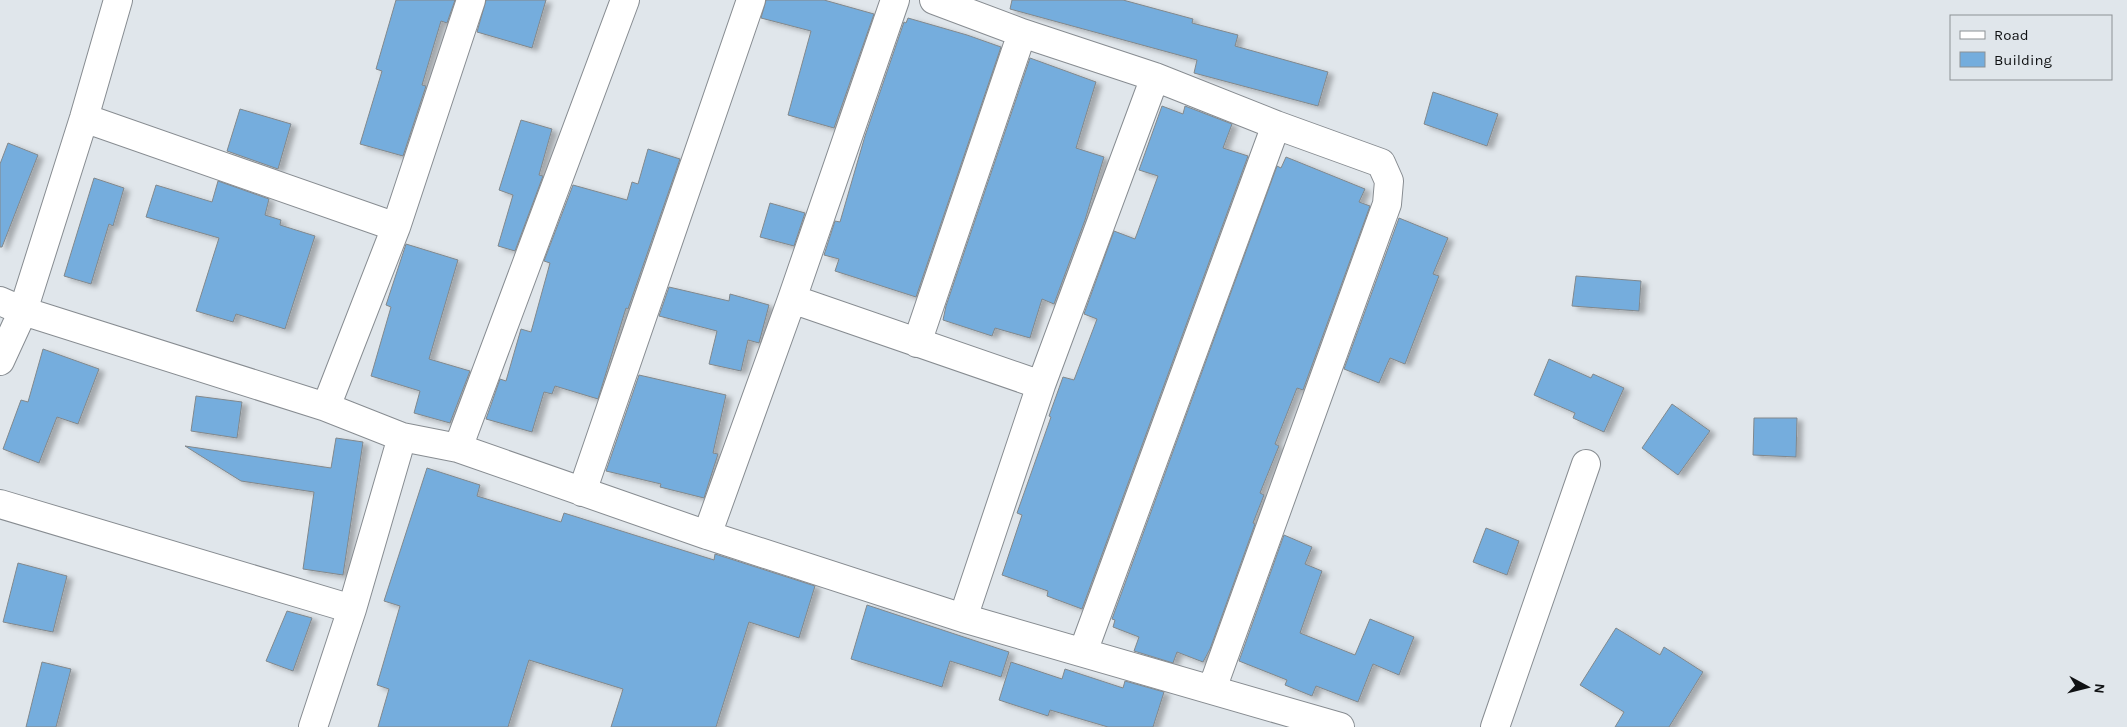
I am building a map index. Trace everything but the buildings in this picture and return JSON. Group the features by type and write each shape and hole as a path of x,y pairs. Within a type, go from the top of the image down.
{"street":[{"path":"0,361 11,306 84,118 118,0"},
{"path":"326,407 396,226 471,0"},
{"path":"458,448 625,0"},
{"path":"582,492 751,0"},
{"path":"707,535 792,299 895,0"},
{"path":"934,0 1022,33 1155,77 1276,125 1380,163 1389,181 1387,204 1212,689"},
{"path":"917,344 1022,33"},
{"path":"963,618 1041,385 1155,77"},
{"path":"84,118 396,226"},
{"path":"1083,652 1276,125"},
{"path":"792,299 917,344 1041,385"},
{"path":"11,306 326,407 402,437 458,448 707,535 963,618 1340,727"},
{"path":"313,727 352,609 402,437"},
{"path":"1495,727 1586,464"},
{"path":"0,504 352,609"}]}
